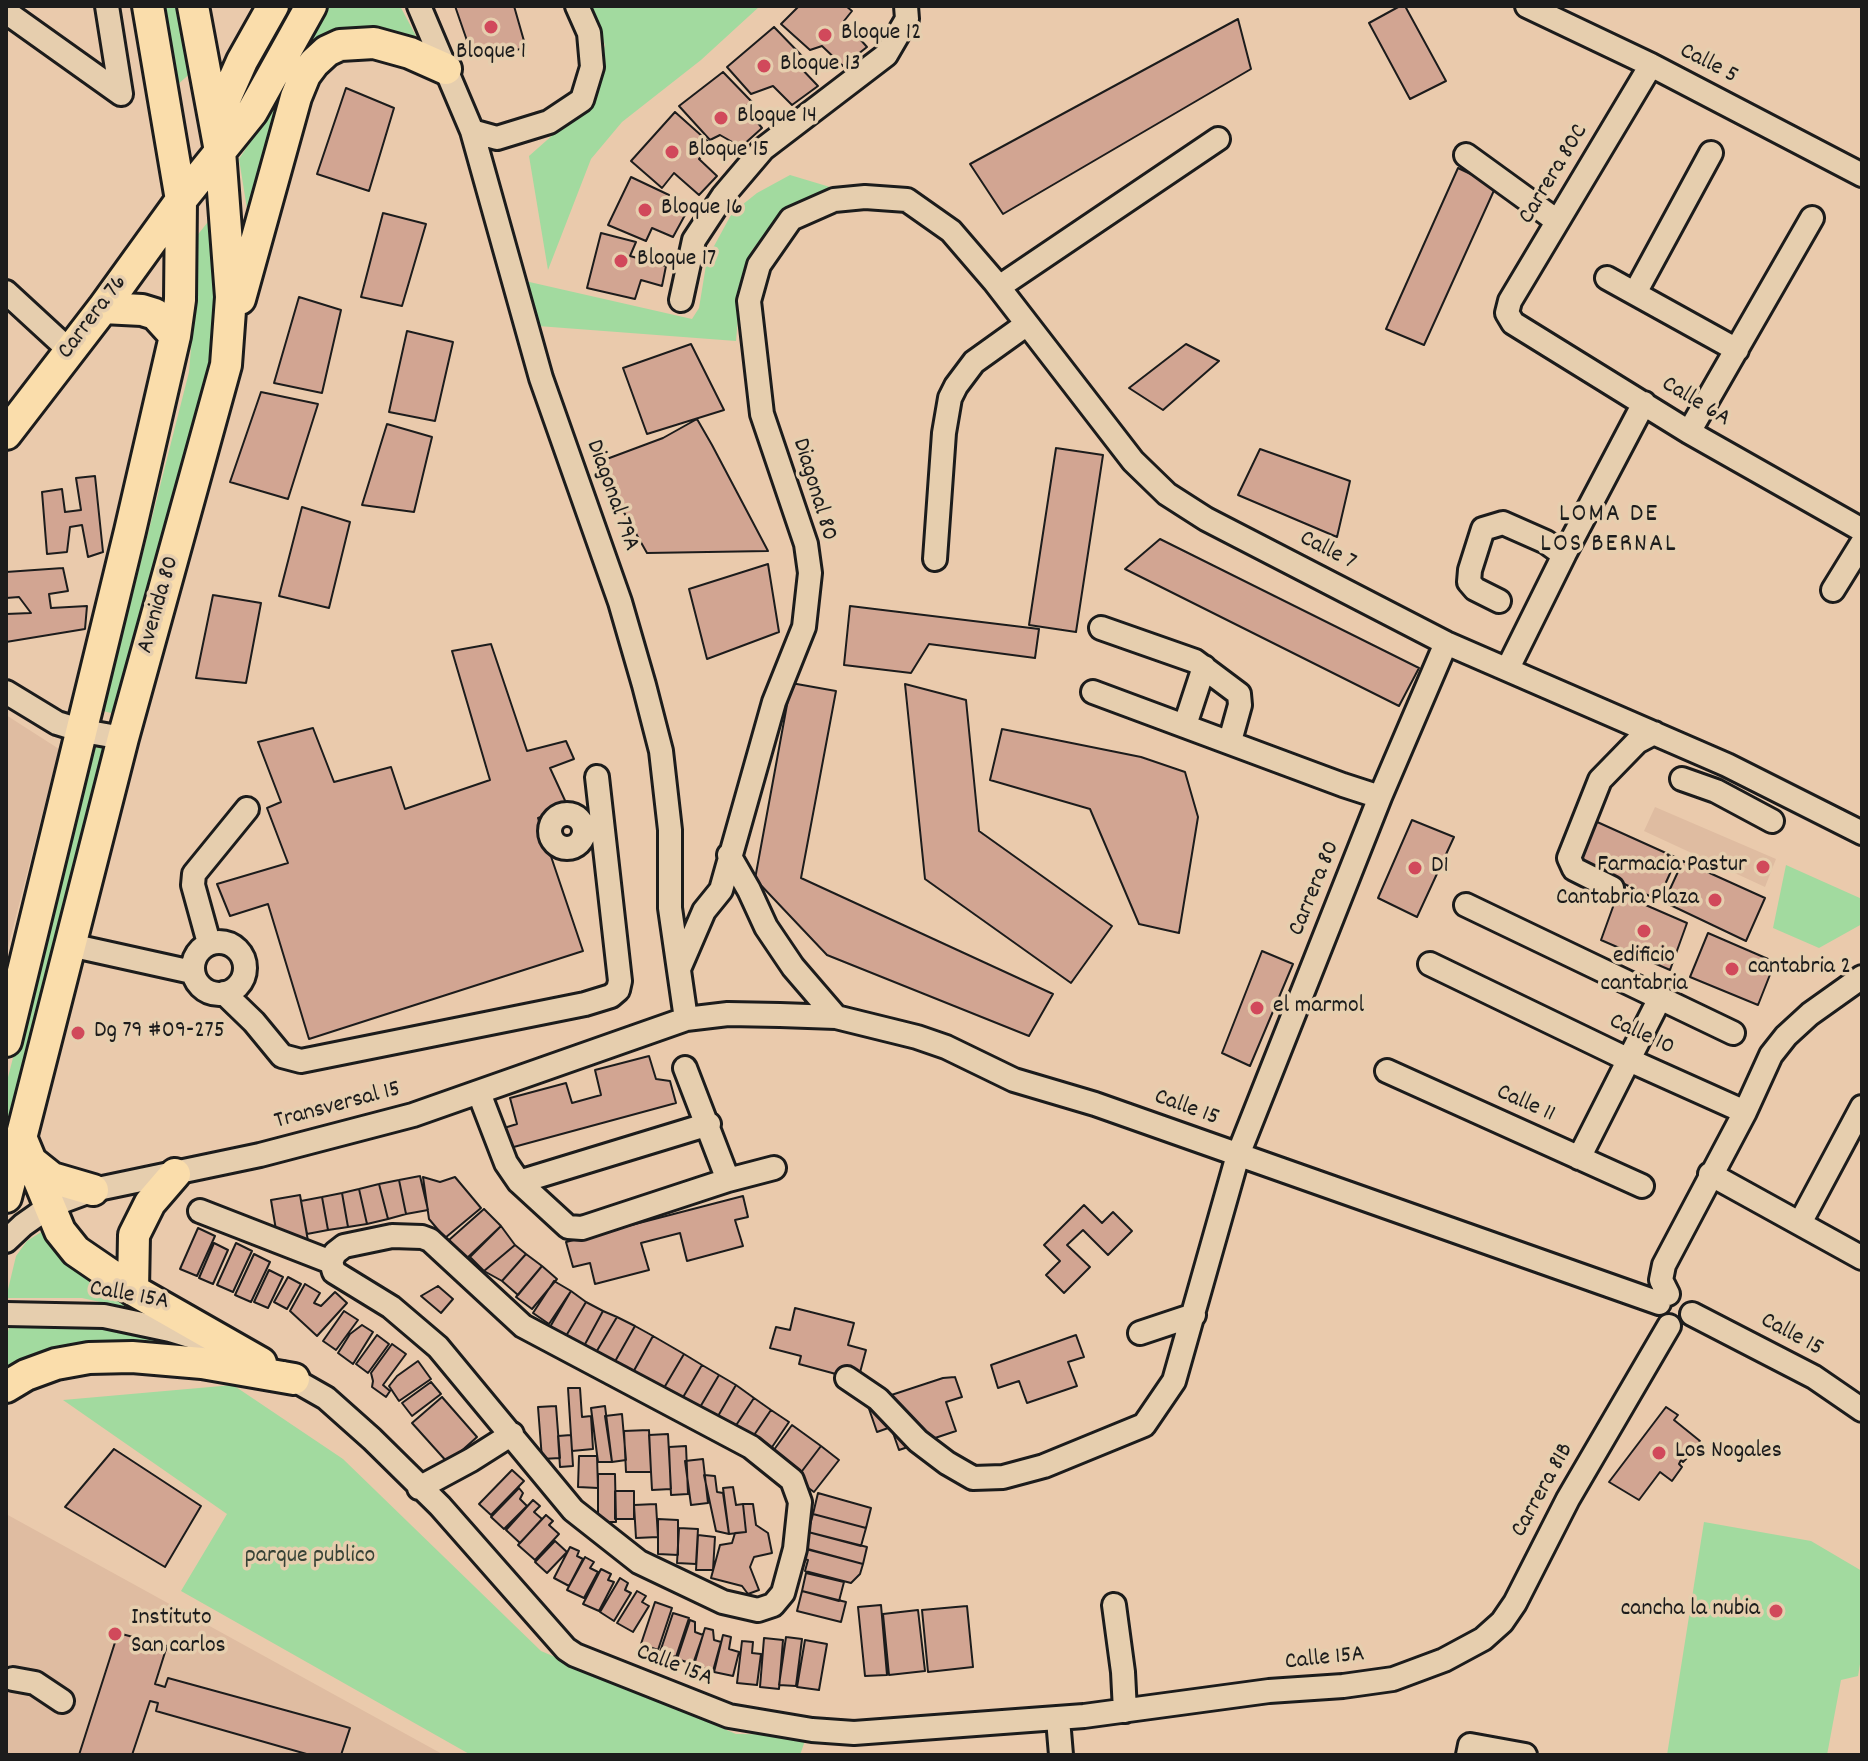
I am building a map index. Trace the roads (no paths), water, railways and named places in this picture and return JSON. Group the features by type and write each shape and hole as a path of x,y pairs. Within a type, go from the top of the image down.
{"main road":[{"name":"Avenida 80","path":"6,1041 83,731 175,336 182,265 181,200 148,6"},
{"name":"Avenida 80","path":"6,1197 27,1150 70,945 123,738 219,396 230,336 230,263 218,136 193,6"},
{"name":"Carrera 76","path":"6,434 181,200 218,136 242,61 273,6"},
{"name":"Carrera 76","path":"218,136 252,112 311,6"},
{"path":"230,336 296,97 314,63 327,51 340,45 374,43 410,53 446,69"},
{"path":"103,308 123,307 155,314 175,336"},
{"path":"27,1150 52,1178 93,1190"},
{"path":"27,1150 67,1243 133,1290 261,1363"},
{"path":"133,1290 134,1235 150,1203 175,1174"},
{"path":"6,1387 26,1375 56,1364 89,1358 132,1357 202,1363 294,1379"}],"street":[{"path":"6,12 121,94 107,6"},
{"name":"Diagonal 79A","path":"419,6 472,131 541,378 620,602 661,751 670,830 670,908 686,1019"},
{"path":"472,131 497,138 549,122 582,100 592,67 589,33 577,6"},
{"name":"Calle 5","path":"1527,6 1651,65 1862,175"},
{"path":"681,300 694,240 723,196 763,149 827,97 886,55 906,12"},
{"name":"Carrera 80C","path":"1507,313 1510,301 1651,65"},
{"path":"999,287 1218,139"},
{"path":"1635,293 1711,153"},
{"path":"1466,155 1557,221"},
{"name":"Calle 7","path":"865,197 907,200 951,231 999,287 1133,461 1167,494 1206,519 1446,643 1727,765 1862,833"},
{"name":"Diagonal 80","path":"679,969 704,911 721,890 774,702 804,627 810,573 806,544 762,414 749,301 759,265 791,219 834,200 865,197"},
{"path":"1689,432 1812,218"},
{"path":"1607,278 1737,350"},
{"path":"6,292 70,351"},
{"name":"Calle 6A","path":"1507,313 1513,323 1689,432 1862,530"},
{"path":"935,559 944,433 950,398 974,362 1027,324"},
{"path":"1508,668 1644,403"},
{"path":"1499,601 1475,589 1469,582 1483,529 1503,523 1546,542 1564,555"},
{"path":"1833,590 1862,543"},
{"path":"1101,628 1195,661 1239,694 1240,705 1230,741"},
{"name":"Carrera 80","path":"847,1378 878,1399 918,1441 973,1478 1003,1477 1044,1466 1144,1425 1174,1381 1238,1155 1380,797 1446,643"},
{"path":"1185,725 1204,667"},
{"path":"6,692 57,723 123,738"},
{"path":"1093,692 1380,797"},
{"path":"1612,888 1574,869 1569,858 1600,780 1637,742 1654,733"},
{"path":"1716,791 1727,765"},
{"path":"224,993 254,1022 282,1056 301,1061 585,1004 611,996 618,990 620,981 594,834 597,777"},
{"path":"1682,779 1716,791 1772,821"},
{"path":"209,943 193,885 194,874 247,809"},
{"path":"729,855 766,927 793,967 836,1017"},
{"path":"1466,905 1733,1033"},
{"path":"670,908 704,911"},
{"path":"226,942 240,953 244,961 243,978 239,985 224,993 216,994 200,987 192,972 196,954 209,943 226,942"},
{"path":"70,945 192,972"},
{"name":"Calle 10","path":"1430,964 1745,1112"},
{"path":"1663,1298 1673,1293 1685,1296 1692,1307 1692,1314 1683,1325 1669,1326 1659,1317 1664,1265 1745,1112 1771,1055 1810,1014 1862,977"},
{"path":"1579,1158 1660,998"},
{"name":"Calle 15","path":"686,1019 728,1014 836,1017 917,1037 946,1047 1014,1080 1095,1104 1663,1298"},
{"name":"Transversal 15","path":"6,1241 50,1206 93,1190 175,1174 413,1115 686,1019"},
{"path":"685,1068 728,1180"},
{"name":"Calle 11","path":"1387,1071 1642,1186"},
{"path":"479,1093 506,1163 519,1182 568,1227 582,1228 774,1168"},
{"path":"1800,1223 1862,1107"},
{"path":"519,1182 709,1124"},
{"path":"1710,1174 1862,1258"},
{"path":"200,1211 331,1262"},
{"path":"392,1236 430,1240 523,1326 751,1447 792,1480 800,1502 795,1549 783,1593 773,1605 758,1610 723,1602 639,1562 573,1510 512,1434 438,1347 391,1307 334,1272 331,1262 335,1253 344,1246 392,1236"},
{"name":"Calle 15A","path":"6,1314 76,1314 118,1318 170,1330 261,1363 294,1379 326,1398 350,1418 440,1506 566,1649 729,1716 812,1730 854,1733 1058,1719 1269,1691 1393,1679 1444,1660"},
{"name":"Calle 15","path":"1692,1314 1814,1377 1862,1410"},
{"path":"1140,1333 1194,1315"},
{"name":"Carrera 81B","path":"1444,1660 1483,1639 1502,1622 1515,1603 1568,1499 1669,1326"},
{"path":"419,1488 512,1434"},
{"path":"1114,1605 1125,1711"},
{"path":"13,1679 35,1683 62,1701"},
{"path":"1058,1719 1061,1755"},
{"path":"1469,1750 1525,1755"}],"place":[{"name":"Bloque 1","path":"491,27"},
{"name":"Bloque 12","path":"825,35"},
{"name":"Bloque 13","path":"764,66"},
{"name":"Bloque 14","path":"721,118"},
{"name":"Bloque 15","path":"672,152"},
{"name":"Bloque 16","path":"645,210"},
{"name":"Bloque 17","path":"621,261"},
{"name":"Farmacia Pastur","path":"1763,867"},
{"name":"D1","path":"1415,868"},
{"name":"Cantabria Plaza","path":"1715,900"},
{"name":"edificio cantabria","path":"1644,931"},
{"name":"cantabria 2","path":"1732,969"},
{"name":"el marmol","path":"1257,1008"},
{"name":"Dg 79 #09-275","path":"78,1033"},
{"name":"Los Nogales","path":"1659,1453"},
{"name":"cancha la nubia","path":"1776,1611"},
{"name":"Instituto San carlos","path":"115,1634"}],"district":[{"name":"LOMA DE LOS BERNAL","path":"1609,531"}],"park label":[{"name":"parque publico","path":"310,1558"}]}
